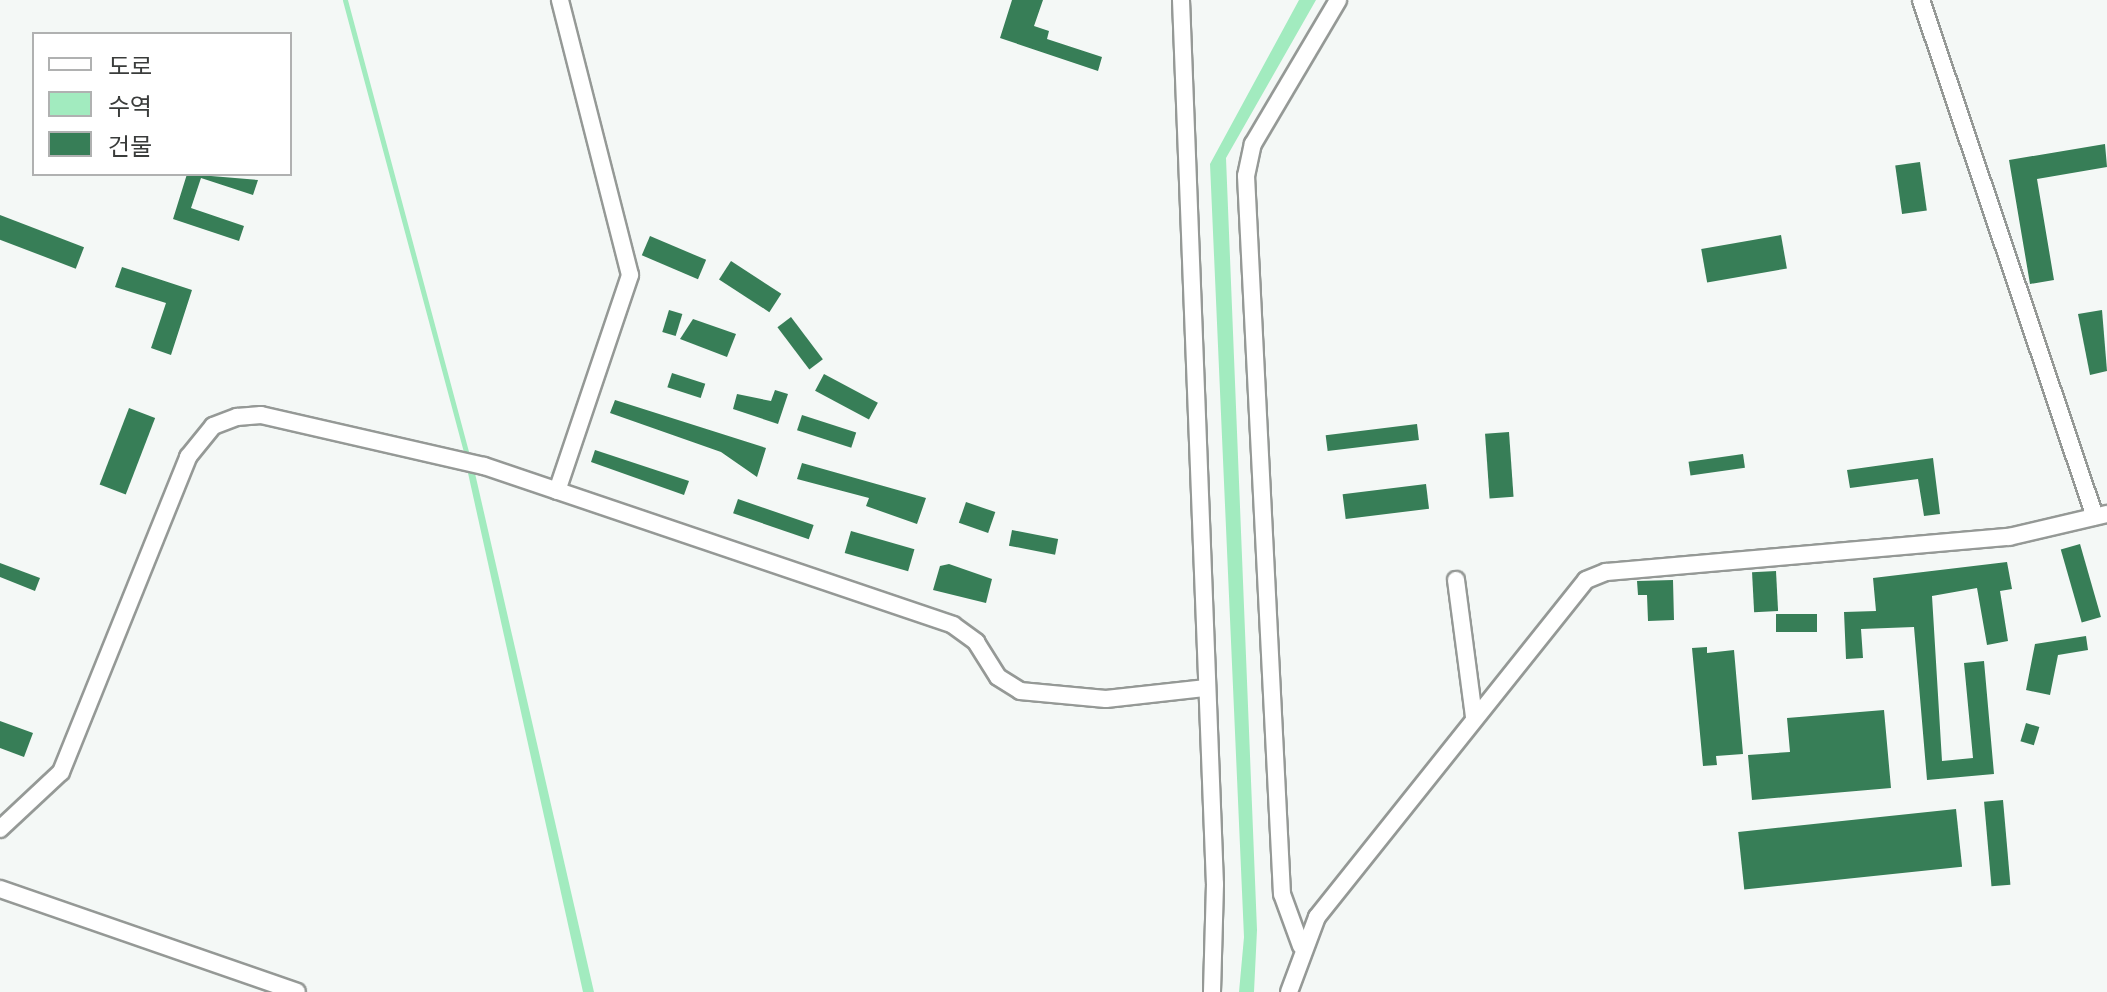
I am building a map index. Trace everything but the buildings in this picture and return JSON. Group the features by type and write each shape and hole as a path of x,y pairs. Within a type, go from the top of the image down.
{"street":[{"path":"557,491 630,275 560,0"},
{"path":"1181,0 1206,688 1212,992"},
{"path":"1301,946 1282,894 1246,176 1253,144 1338,0"},
{"path":"1289,992 1301,946 1570,592 1606,572 2009,537 2101,516 1921,0"},
{"path":"0,829 61,772 188,457 213,426 261,415 484,466 953,625 976,642 998,677 1020,691 1106,699 1206,688"},
{"path":"1456,580 1474,717"},
{"path":"0,889 297,992"}],"water":[{"path":"1299,0 1316,0 1226,158 1257,930 1254,992 1239,992 1244,937 1210,164"},
{"path":"466,464 474,469 594,992 583,992"}],"waterway":[{"path":"345,0 468,459"}]}
